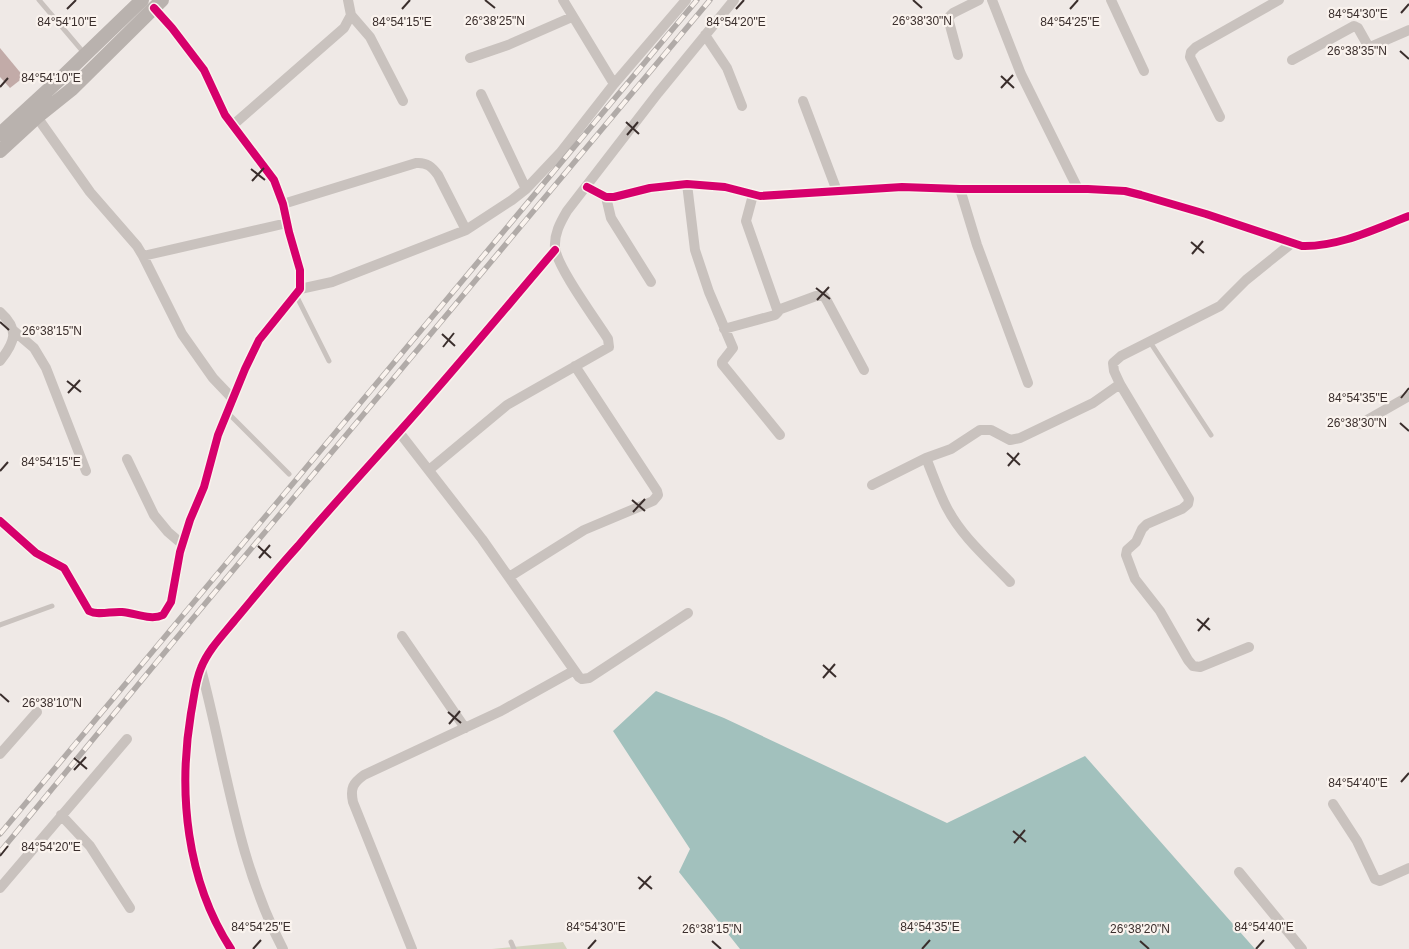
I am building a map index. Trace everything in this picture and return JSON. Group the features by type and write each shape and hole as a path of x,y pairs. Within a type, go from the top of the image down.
{"main road":[{"path":"0,134 142,0"},
{"path":"0,151 37,117 72,89 158,4"}],"street":[{"path":"348,0 351,15 370,37 403,101"},
{"path":"563,0 614,84"},
{"path":"298,292 332,282 466,230 526,189 560,153 614,84 686,0"},
{"path":"429,470 507,405 607,349 610,343 561,266 555,250 555,237 559,225 567,211 658,93 734,0"},
{"path":"958,55 948,18 953,13 979,0"},
{"path":"992,0 1021,74 1078,189"},
{"path":"1111,0 1144,71"},
{"path":"1220,117 1190,57 1191,52 1240,20 1279,0"},
{"path":"0,521 36,553 64,568 86,608 93,613 121,612 155,617 163,615 171,602 182,544 204,487 218,435 227,413 259,340 298,292 300,270 283,204 274,180 225,115 204,70 172,28 158,4"},
{"path":"233,125 344,28 351,15"},
{"path":"470,58 508,45 572,17"},
{"path":"1292,60 1354,26 1358,28 1370,47 1409,30"},
{"path":"705,35 727,68 742,106"},
{"path":"481,94 526,189"},
{"path":"803,101 837,191"},
{"path":"37,117 90,192 143,256 182,334 213,378 233,399"},
{"path":"283,204 423,162 433,169 438,176 466,230"},
{"path":"587,187 606,197 614,197 650,188 687,184 725,187 752,195 771,196 902,187 1078,189 1125,192 1141,195 1302,246 1332,244 1409,216"},
{"path":"687,184 695,250 709,292 733,349 722,364 780,434"},
{"path":"960,189 975,239 1028,383"},
{"path":"752,195 746,221 778,310"},
{"path":"606,197 611,218 651,282"},
{"path":"143,256 287,223"},
{"path":"1249,646 1200,667 1193,666 1160,611 1135,579 1126,555 1127,550 1136,542 1146,524 1182,509 1189,502 1188,496 1120,384 1113,367 1115,360 1220,306 1246,280 1292,244"},
{"path":"231,949 223,937 208,903 197,869 189,832 185,790 187,736 200,668 212,648 272,575 399,432 555,250"},
{"path":"724,329 775,315 778,313 778,310 816,296 824,296 864,370"},
{"path":"0,312 11,324 14,331 34,348 46,368 86,471"},
{"path":"0,361 12,344 14,331"},
{"path":"508,577 584,530 653,501 658,495 575,366"},
{"path":"872,485 926,458 951,449 980,430 991,430 1010,440 1016,440 1093,403 1120,384"},
{"path":"1360,424 1409,396"},
{"path":"399,432 477,532 573,671 582,679 589,678 688,613"},
{"path":"926,458 947,508 956,522 1010,582"},
{"path":"127,459 154,515 160,524 182,544"},
{"path":"402,636 466,728"},
{"path":"200,668 215,721 239,833 258,895 283,949"},
{"path":"412,949 353,802 351,789 364,775 501,711 573,671"},
{"path":"0,754 37,712"},
{"path":"0,888 127,739"},
{"path":"1333,804 1357,841 1375,880 1380,881 1409,868"},
{"path":"61,815 90,846 130,908"},
{"path":"1239,872 1302,949"}],"lane":[{"path":"39,0 85,55"},
{"path":"298,292 330,360"},
{"path":"1150,341 1210,435"},
{"path":"227,413 289,474"},
{"path":"0,625 52,606"},
{"path":"511,942 514,949"}],"green space":[{"path":"563,942 567,949 492,949"}],"water":[{"path":"656,691 724,718 947,823 1085,756 1255,949 740,949 679,872 690,849 613,731"}],"building":[{"path":"0,48 24,77 10,88 0,77"}],"railway":[{"path":"0,834 697,0"},
{"path":"0,852 710,0"}],"cycle path":[{"path":"0,521 36,553 64,568 89,611 101,613 122,612 148,617 163,615 171,602 180,552 190,520 204,487 218,435 245,369 259,340 300,289 300,270 283,204 274,180 225,115 204,70 154,8"},
{"path":"587,187 606,197 614,197 650,188 687,184 725,187 760,196 902,187 1125,191 1206,214 1302,246 1330,244 1409,216"},
{"path":"231,949 216,922 204,894 195,865 189,835 186,804 187,743 196,684 204,661 216,643 274,573 438,387 555,250"}]}
